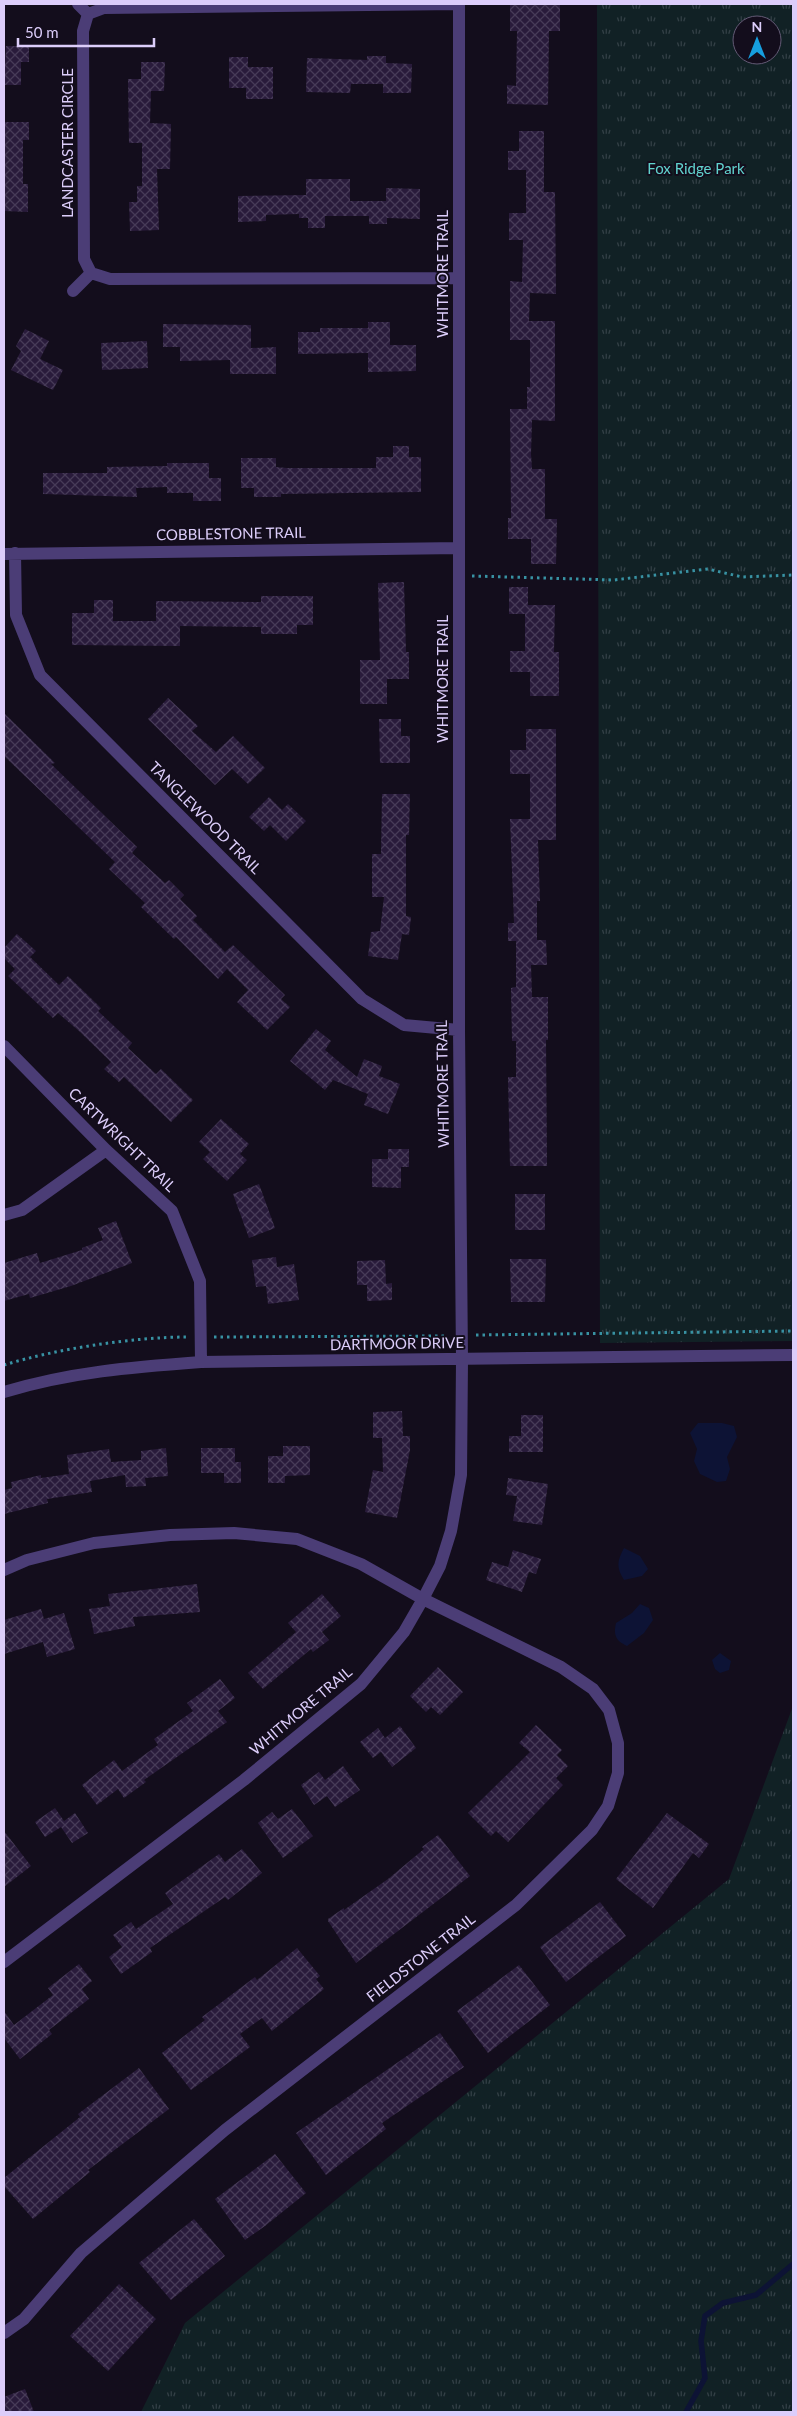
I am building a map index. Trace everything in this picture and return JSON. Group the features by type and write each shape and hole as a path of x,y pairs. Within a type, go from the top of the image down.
{"street":[{"path":"78,4 88,14 104,8 459,4"},
{"name":"WHITMORE TRAIL","path":"4,1962 244,1780 360,1684 404,1632 440,1566 450,1531 461,1475 462,1360 459,1030 459,4"},
{"name":"LANDCASTER CIRCLE","path":"88,14 83,31 84,259 91,272"},
{"path":"73,291 91,272 110,279 459,278"},
{"name":"COBBLESTONE TRAIL","path":"9,553 459,548"},
{"name":"TANGLEWOOD TRAIL","path":"9,553 16,615 40,675 362,999 404,1025 459,1030"},
{"name":"CARTWRIGHT TRAIL","path":"4,1046 106,1150 172,1211 200,1281 201,1362"},
{"path":"4,1215 22,1210 106,1150"},
{"name":"DARTMOOR DRIVE","path":"4,1392 32,1383 112,1368 201,1362 793,1355"},
{"name":"FIELDSTONE TRAIL","path":"4,1570 27,1560 94,1543 170,1535 234,1533 297,1539 361,1564 423,1599 561,1667 593,1689 609,1710 618,1743 618,1773 608,1806 592,1830 516,1905 225,2130 81,2252 24,2319 4,2332"}],"path":[{"path":"459,575 614,580 708,569 742,577 793,575"},
{"path":"4,1365 83,1348 142,1340 793,1331"}],"green space":[{"name":"Fox Ridge Park","path":"597,4 793,4 793,1341 600,1343"},
{"path":"793,1706 793,2412 141,2412 185,2323 729,1879"}],"water":[{"path":"698,1423 722,1423 734,1426 737,1437 727,1457 730,1469 726,1481 717,1482 700,1474 694,1461 697,1449 690,1433"},
{"path":"624,1548 640,1556 648,1569 642,1576 624,1580 618,1564"},
{"path":"640,1604 649,1608 653,1620 644,1633 627,1646 616,1637 616,1623 632,1613"},
{"path":"720,1653 731,1661 729,1670 720,1673 715,1669 712,1660"}],"building":[{"path":"510,4 560,4 560,31 549,31 548,105 507,104 507,85 516,86 517,31 510,31"},
{"path":"6,46 29,46 29,62 21,62 21,85 4,85"},
{"path":"367,56 386,56 386,63 412,64 411,93 383,93 383,84 351,84 350,93 306,92 307,58 367,60"},
{"path":"229,57 248,57 248,67 273,67 273,99 246,99 246,88 229,88"},
{"path":"141,62 165,62 164,91 151,91 150,123 171,124 170,169 157,169 159,230 130,231 129,202 137,202 137,186 142,186 142,143 129,143 128,79 141,79"},
{"path":"4,122 29,122 29,140 23,140 23,184 28,184 28,212 4,211"},
{"path":"519,131 544,131 544,192 555,192 556,294 530,293 529,321 555,321 555,421 532,420 531,454 532,469 545,469 545,519 557,519 556,564 531,564 531,539 508,539 508,518 511,518 510,409 527,409 527,387 530,387 530,340 510,340 510,281 522,282 523,240 509,240 509,213 526,213 526,170 508,170 508,151 519,151"},
{"path":"306,179 350,179 350,201 386,201 386,188 420,189 420,219 387,218 387,224 369,224 369,216 325,216 325,228 308,228 308,218 299,218 299,214 266,215 266,221 238,222 238,196 306,195"},
{"path":"368,322 390,322 390,345 416,345 416,371 368,372 368,353 298,354 298,332 320,332 320,328 368,328"},
{"path":"163,324 251,325 251,348 276,347 276,374 230,374 230,360 180,361 180,347 163,347"},
{"path":"25,329 49,341 40,359 63,370 53,390 11,370 21,351 16,346"},
{"path":"147,341 148,368 102,370 101,343"},
{"path":"393,446 409,446 409,457 421,457 421,492 281,494 281,497 254,497 254,488 241,488 241,458 276,458 276,467 287,468 376,468 376,457 393,457"},
{"path":"167,463 209,463 209,478 221,478 221,501 193,501 193,493 167,493 167,487 136,488 137,497 43,494 43,473 107,473 107,467 167,466"},
{"path":"404,582 406,652 409,652 409,679 387,679 387,704 360,704 360,660 380,660 378,583"},
{"path":"509,587 528,587 528,605 555,605 554,652 559,652 559,696 530,696 530,672 510,672 510,651 525,651 525,614 509,614"},
{"path":"261,596 313,596 313,625 297,625 297,634 261,634 261,627 180,626 180,646 72,645 72,613 94,613 94,600 113,600 113,621 156,621 156,601 261,602"},
{"path":"168,698 198,726 192,731 216,752 233,736 265,768 248,784 232,769 215,785 148,719"},
{"path":"4,713 55,763 51,764 137,847 132,853 165,883 169,880 184,895 180,899 197,916 193,920 225,952 233,945 285,995 281,999 290,1007 267,1030 237,1002 248,990 227,969 218,979 176,937 174,939 141,907 145,903 109,869 115,862 4,756"},
{"path":"379,719 401,719 401,736 410,736 410,763 380,763"},
{"path":"526,729 556,729 556,840 538,840 540,901 537,901 537,940 546,940 547,965 531,965 532,997 548,997 548,1040 546,1040 547,1166 510,1166 508,1077 516,1077 516,1041 512,1041 511,988 516,987 516,941 508,941 508,923 514,923 510,819 530,819 530,774 510,774 510,750 526,750"},
{"path":"382,794 410,794 409,835 406,835 406,916 411,917 409,935 402,934 398,960 368,956 371,932 380,931 384,897 372,897 372,854 381,854"},
{"path":"269,797 282,810 288,804 306,821 286,841 270,825 264,831 249,817"},
{"path":"17,934 36,951 30,957 59,985 68,976 101,1008 98,1011 132,1043 128,1048 156,1074 161,1069 193,1100 171,1122 124,1077 119,1082 104,1069 111,1062 79,1031 58,1013 53,1018 8,976 15,969 4,958 4,948"},
{"path":"316,1029 331,1041 325,1050 357,1077 364,1059 382,1066 379,1076 400,1084 388,1114 364,1105 368,1094 333,1080 325,1090 290,1061"},
{"path":"221,1119 249,1144 240,1154 247,1160 227,1181 203,1159 210,1152 199,1142"},
{"path":"388,1149 409,1149 409,1167 401,1167 401,1188 372,1187 372,1159 388,1159"},
{"path":"259,1184 275,1228 249,1238 233,1194"},
{"path":"515,1194 545,1194 545,1230 515,1230"},
{"path":"116,1221 132,1263 71,1286 30,1298 29,1294 4,1301 4,1263 37,1253 40,1263 82,1250 82,1248 103,1240 98,1228"},
{"path":"276,1257 277,1267 294,1264 299,1300 268,1304 266,1286 256,1287 252,1260"},
{"path":"510,1259 546,1259 545,1302 511,1302"},
{"path":"385,1260 386,1284 392,1283 392,1300 367,1301 367,1285 357,1285 357,1261"},
{"path":"402,1411 403,1436 410,1436 410,1450 397,1518 365,1512 373,1470 383,1472 382,1438 373,1438 373,1412"},
{"path":"521,1415 543,1415 543,1452 509,1452 509,1436 521,1436"},
{"path":"283,1446 310,1446 310,1475 285,1476 285,1483 268,1483 268,1456 283,1456"},
{"path":"166,1448 168,1476 145,1478 146,1486 126,1487 125,1475 90,1481 92,1492 47,1499 48,1503 4,1514 4,1490 12,1488 11,1482 41,1475 41,1478 69,1474 67,1455 109,1449 111,1462 141,1460 141,1451"},
{"path":"201,1448 235,1448 235,1462 241,1462 241,1483 224,1483 224,1473 201,1473"},
{"path":"508,1478 548,1484 542,1525 513,1521 517,1496 506,1495"},
{"path":"513,1550 541,1559 536,1574 529,1572 522,1592 486,1580 492,1562 508,1567"},
{"path":"197,1584 200,1612 133,1617 135,1626 94,1634 89,1609 110,1606 108,1594"},
{"path":"322,1594 341,1616 322,1632 329,1640 313,1652 311,1649 263,1689 248,1673 296,1632 288,1623"},
{"path":"41,1609 44,1619 64,1613 75,1649 47,1657 43,1642 4,1654 4,1620"},
{"path":"438,1667 463,1692 440,1715 431,1707 426,1712 410,1696"},
{"path":"220,1679 235,1698 218,1711 227,1722 144,1780 146,1782 124,1798 118,1789 97,1805 82,1785 114,1760 122,1771 158,1745 154,1739 193,1711 187,1703"},
{"path":"536,1725 562,1750 557,1755 568,1766 556,1778 563,1785 508,1842 496,1831 491,1836 468,1813 530,1752 519,1743"},
{"path":"400,1726 416,1748 392,1767 381,1752 373,1758 360,1742 378,1728 385,1738"},
{"path":"343,1766 360,1790 335,1807 327,1796 314,1805 301,1785 319,1772 325,1780"},
{"path":"55,1808 64,1821 75,1813 88,1833 72,1843 61,1827 45,1837 35,1822"},
{"path":"292,1809 313,1836 283,1858 258,1823 272,1812 278,1819"},
{"path":"667,1813 709,1844 699,1858 693,1853 653,1908 616,1879"},
{"path":"4,1831 31,1866 4,1887"},
{"path":"438,1835 470,1876 356,1963 328,1919 388,1879 424,1849 422,1847"},
{"path":"242,1849 262,1873 228,1900 225,1897 150,1948 152,1952 121,1974 109,1957 122,1947 113,1935 131,1922 136,1929 173,1904 165,1893 219,1854 225,1862"},
{"path":"600,1902 626,1936 566,1982 540,1947"},
{"path":"297,1948 320,1976 316,1979 324,1989 272,2031 262,2018 240,2034 250,2047 191,2090 162,2053 205,2020 202,2017 255,1977 257,1980"},
{"path":"79,1964 92,1981 82,1989 89,1999 49,2030 52,2034 20,2059 4,2038 4,2011 14,2025 53,1995 48,1988"},
{"path":"519,1965 550,2005 488,2053 457,2011"},
{"path":"440,2033 464,2067 382,2123 386,2129 326,2175 296,2133"},
{"path":"139,2068 169,2109 88,2170 90,2172 33,2219 4,2186 4,2178 80,2117 78,2114"},
{"path":"275,2154 306,2193 245,2240 215,2199"},
{"path":"194,2219 225,2256 171,2300 139,2263"},
{"path":"119,2284 156,2319 108,2371 70,2336"},
{"path":"25,2389 34,2412 4,2412 4,2397"}],"waterway":[{"path":"686,2412 705,2378 701,2341 705,2316 723,2303 756,2295 793,2264"}]}
